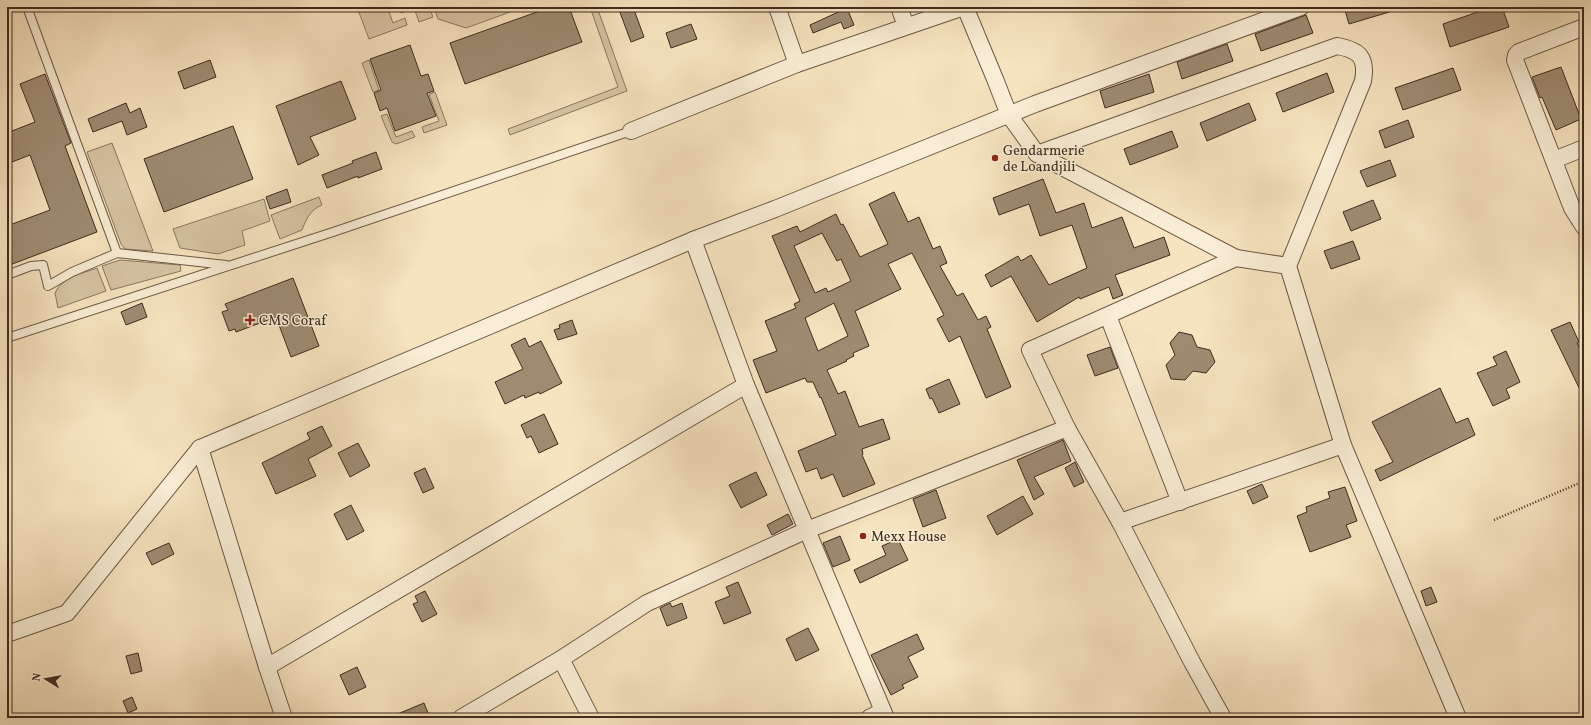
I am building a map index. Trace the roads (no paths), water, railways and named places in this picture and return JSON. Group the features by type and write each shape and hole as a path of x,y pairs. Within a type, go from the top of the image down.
{"street":[{"path":"777,7 797,64"},
{"path":"899,7 906,26"},
{"path":"631,130 797,64 965,7 996,79 1009,115 1036,154 1236,258 1288,266"},
{"path":"7,634 67,613 200,448 693,240 775,209 1009,115 1301,7"},
{"path":"1584,27 1519,52 1516,55 1515,60 1572,208 1584,227"},
{"path":"1036,154 1337,46 1349,48 1358,53 1364,60 1365,69 1363,81 1288,266 1343,445 1458,718"},
{"path":"1554,160 1584,148"},
{"path":"693,240 746,385 807,530 880,716"},
{"path":"1223,718 1192,662 1120,522 1067,428 1030,350 1236,258"},
{"path":"1108,316 1180,502"},
{"path":"267,667 746,385"},
{"path":"461,718 561,659 647,603 807,530 1067,428"},
{"path":"1120,522 1343,445"},
{"path":"200,448 284,718"},
{"path":"561,659 591,718"}],"lane":[{"path":"27,7 117,253"},
{"path":"7,338 333,232 631,130"},
{"path":"7,276 31,266 43,265 48,286 72,272 117,253 228,266"}],"place":[{"name":"Gendarmerie de Loandjili","path":"995,158"},
{"name":"CMS Coraf","path":"250,320"},
{"name":"Mexx House","path":"863,536"}]}
